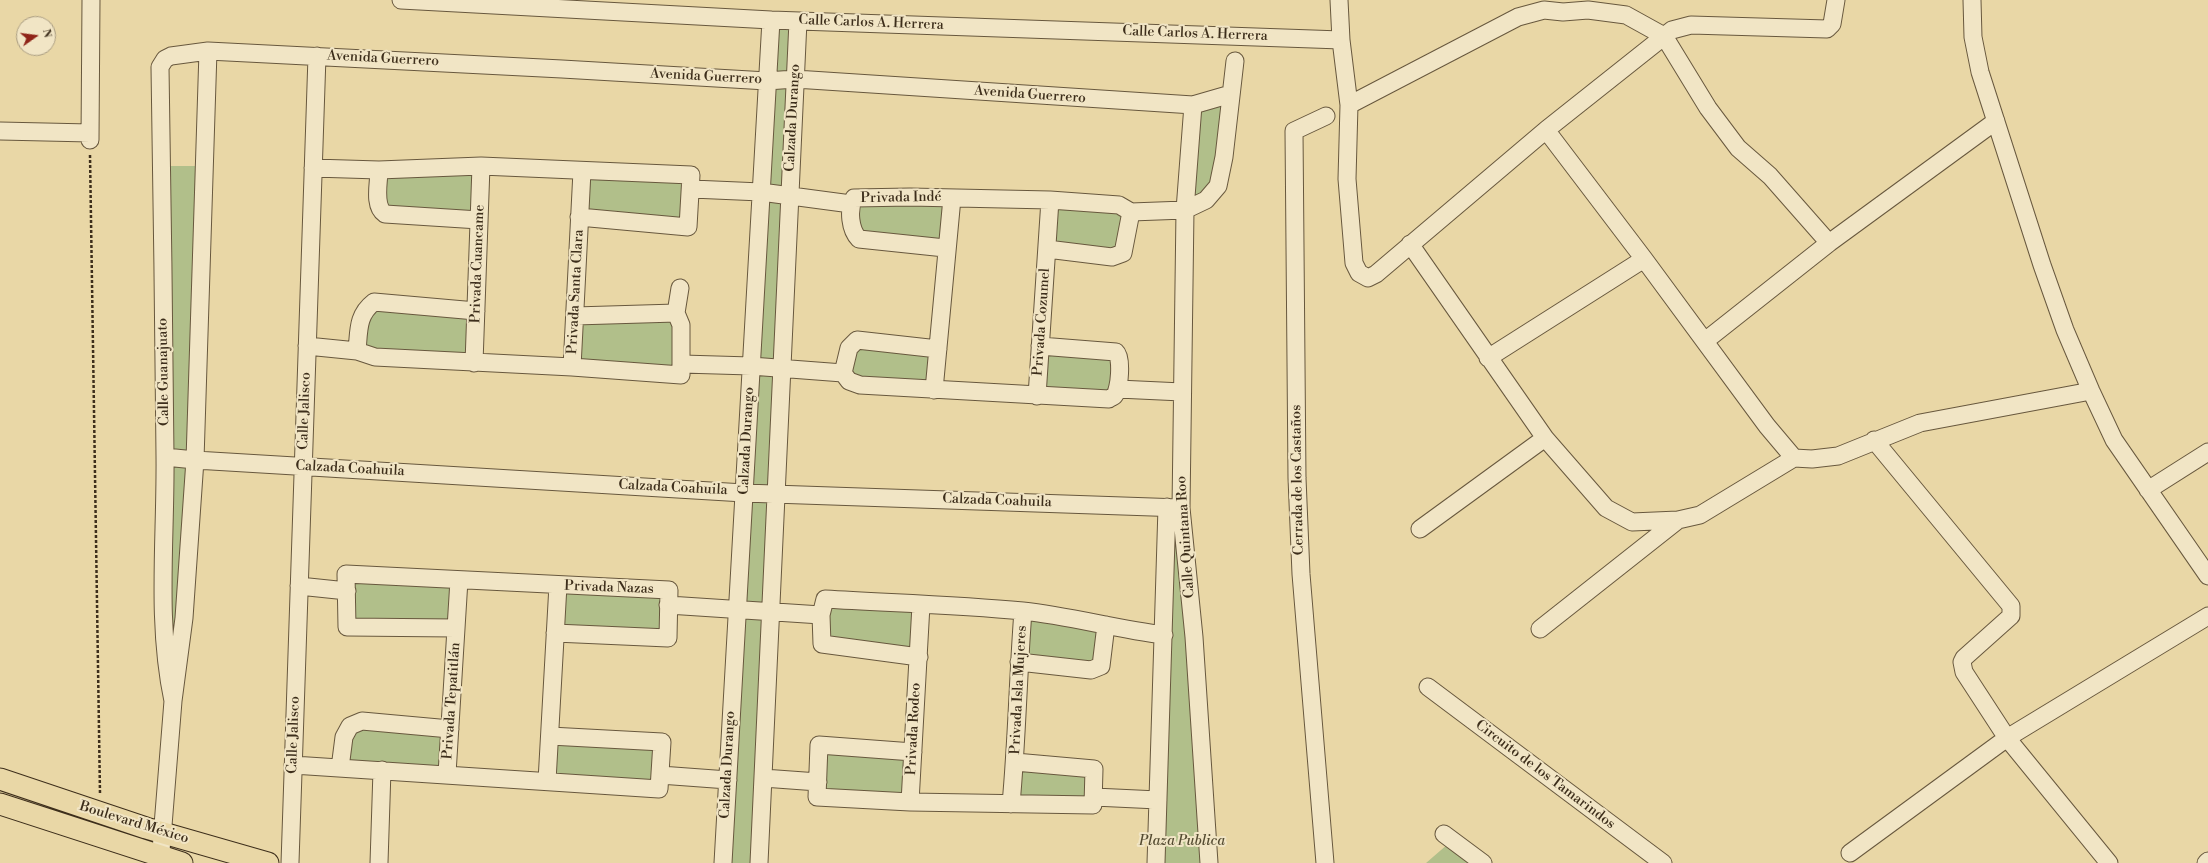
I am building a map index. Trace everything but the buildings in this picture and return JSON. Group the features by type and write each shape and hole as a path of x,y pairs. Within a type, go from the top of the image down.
{"main road":[{"name":"Boulevard México","path":"0,779 163,833 268,863"},
{"name":"Boulevard México","path":"0,804 160,860 182,863"}],"street":[{"path":"0,131 90,137 91,0"},
{"name":"Calle Carlos A. Herrera","path":"401,0 770,20 1341,40"},
{"path":"1339,0 1341,40 1349,105 1347,180 1354,263 1359,273 1368,278 1376,274 1546,130 1664,36 1680,26 1691,25 1827,29 1832,24 1836,0"},
{"path":"1972,0 1974,44 1980,72 2044,272 2065,330 2114,440 2208,576"},
{"path":"1349,105 1518,17 1544,10 1563,12 1588,10 1626,15 1664,36 1708,108 1738,148 1770,176 1829,243"},
{"name":"Calzada Durango","path":"723,863 770,20"},
{"name":"Calzada Durango","path":"759,863 798,21"},
{"name":"Avenida Guerrero","path":"180,54 208,51 767,81 795,79 1193,105 1231,94"},
{"name":"Calle Guanajuato","path":"160,860 173,701 184,618 195,460 208,51"},
{"name":"Calle Guanajuato","path":"173,701 167,674 164,640 165,457 160,67 165,59 180,54"},
{"name":"Calle Jalisco","path":"290,863 317,56"},
{"path":"952,198 1050,200 1119,205 1131,212 1185,210 1206,200 1218,186 1224,157 1235,61"},
{"name":"Calle Quintana Roo","path":"1156,863 1164,635 1182,392 1185,210 1193,105"},
{"name":"Cerrada de los Castaños","path":"1325,863 1301,574 1297,478 1294,131 1326,116"},
{"path":"1705,341 1829,243 1996,121"},
{"path":"1546,130 1644,259 1767,426 1794,458"},
{"path":"313,168 380,170 481,166 691,175 692,189 761,192"},
{"name":"Privada Cuancame","path":"474,363 481,166"},
{"path":"380,170 378,205 381,211 385,214 479,220"},
{"name":"Privada Santa Clara","path":"572,367 582,171"},
{"name":"Privada Santa Clara","path":"580,217 688,227 692,189"},
{"name":"Privada Indé","path":"761,192 851,204"},
{"name":"Privada Indé","path":"934,390 946,248 952,198 856,197 851,204 852,229 859,239 946,248"},
{"name":"Privada Cozumel","path":"1037,396 1050,200"},
{"name":"Privada Cozumel","path":"1047,249 1112,257 1121,255 1123,253 1131,212"},
{"path":"1410,244 1545,438 1606,508 1632,522 1678,520 1700,515 1794,458 1812,459 1838,456 1874,440 1920,423 2091,391"},
{"path":"1488,358 1644,259"},
{"path":"307,346 357,351 375,357 681,374 681,325 676,313 680,288"},
{"path":"357,351 360,322 365,309 374,302 476,311"},
{"path":"574,316 676,313"},
{"path":"938,349 857,340 849,348 844,373 849,381 860,385 1037,396 1108,399 1114,396 1118,389 1120,358 1116,352 1040,346"},
{"path":"682,364 751,366 844,373"},
{"path":"1118,389 1182,392"},
{"path":"1420,529 1545,438"},
{"path":"1874,440 2011,606 2011,616 1968,652 1962,662 1964,672 2007,738 2109,863"},
{"path":"2148,490 2208,452"},
{"name":"Calzada Coahuila","path":"165,457 744,492 1174,508"},
{"name":"Calle Quintana Roo","path":"1174,508 1194,637 1209,863"},
{"path":"1540,629 1678,520"},
{"name":"Privada Tepatitlán","path":"447,774 459,580 346,574 347,627 456,628"},
{"path":"459,580 558,585"},
{"name":"Privada Nazas","path":"547,781 550,736 555,634 558,585 669,590 668,638 555,634"},
{"path":"299,586 347,591"},
{"path":"919,657 822,644 821,615 825,599 1023,611"},
{"name":"Privada Nazas","path":"668,604 821,615"},
{"name":"Privada Rodeo","path":"910,802 921,605"},
{"name":"Privada Isla Mujeres","path":"1011,804 1015,762 1019,662 1023,611 1164,635"},
{"path":"1850,853 2007,738 2208,616"},
{"path":"1019,662 1091,670 1099,668 1102,666 1106,625"},
{"name":"Circuito de los Tamarindos","path":"1428,687 1663,863"},
{"path":"340,768 344,737 350,726 362,721 450,728"},
{"path":"293,765 659,789 662,742 550,736"},
{"path":"913,752 819,746 817,797 910,802 1093,805 1094,768 1015,762"},
{"path":"379,863 382,770"},
{"path":"660,775 728,780"},
{"path":"763,778 818,782"},
{"path":"1094,797 1158,800"},
{"path":"1444,834 1483,863"}],"path":[{"path":"90,137 101,813"}],"green space":[{"path":"774,24 794,24 755,863 726,863"},
{"path":"1230,97 1217,184 1188,206 1196,107"},
{"path":"164,166 202,166 193,463 172,687"},
{"path":"477,169 476,216 384,210 384,174"},
{"path":"584,175 689,177 686,224 584,215"},
{"path":"857,199 949,200 943,244 862,237 855,229"},
{"path":"1053,205 1129,212 1119,248 1052,243"},
{"path":"375,306 472,313 471,359 360,349"},
{"path":"675,314 679,371 574,364 576,317"},
{"path":"853,343 936,351 932,388 851,379"},
{"path":"1045,351 1113,357 1109,393 1043,390"},
{"name":"Plaza Publica","path":"1170,511 1179,512 1205,863 1161,863"},
{"path":"350,577 455,582 453,625 353,622"},
{"path":"561,588 667,591 666,636 560,632"},
{"path":"826,600 920,607 917,654 824,643"},
{"path":"1025,614 1104,626 1099,664 1021,661"},
{"path":"363,725 446,732 445,770 348,762 352,733"},
{"path":"551,737 660,743 657,786 549,779"},
{"path":"821,748 910,753 908,799 819,796"},
{"path":"1015,763 1093,769 1092,804 1012,803"},
{"path":"1448,844 1473,863 1426,863"}]}
